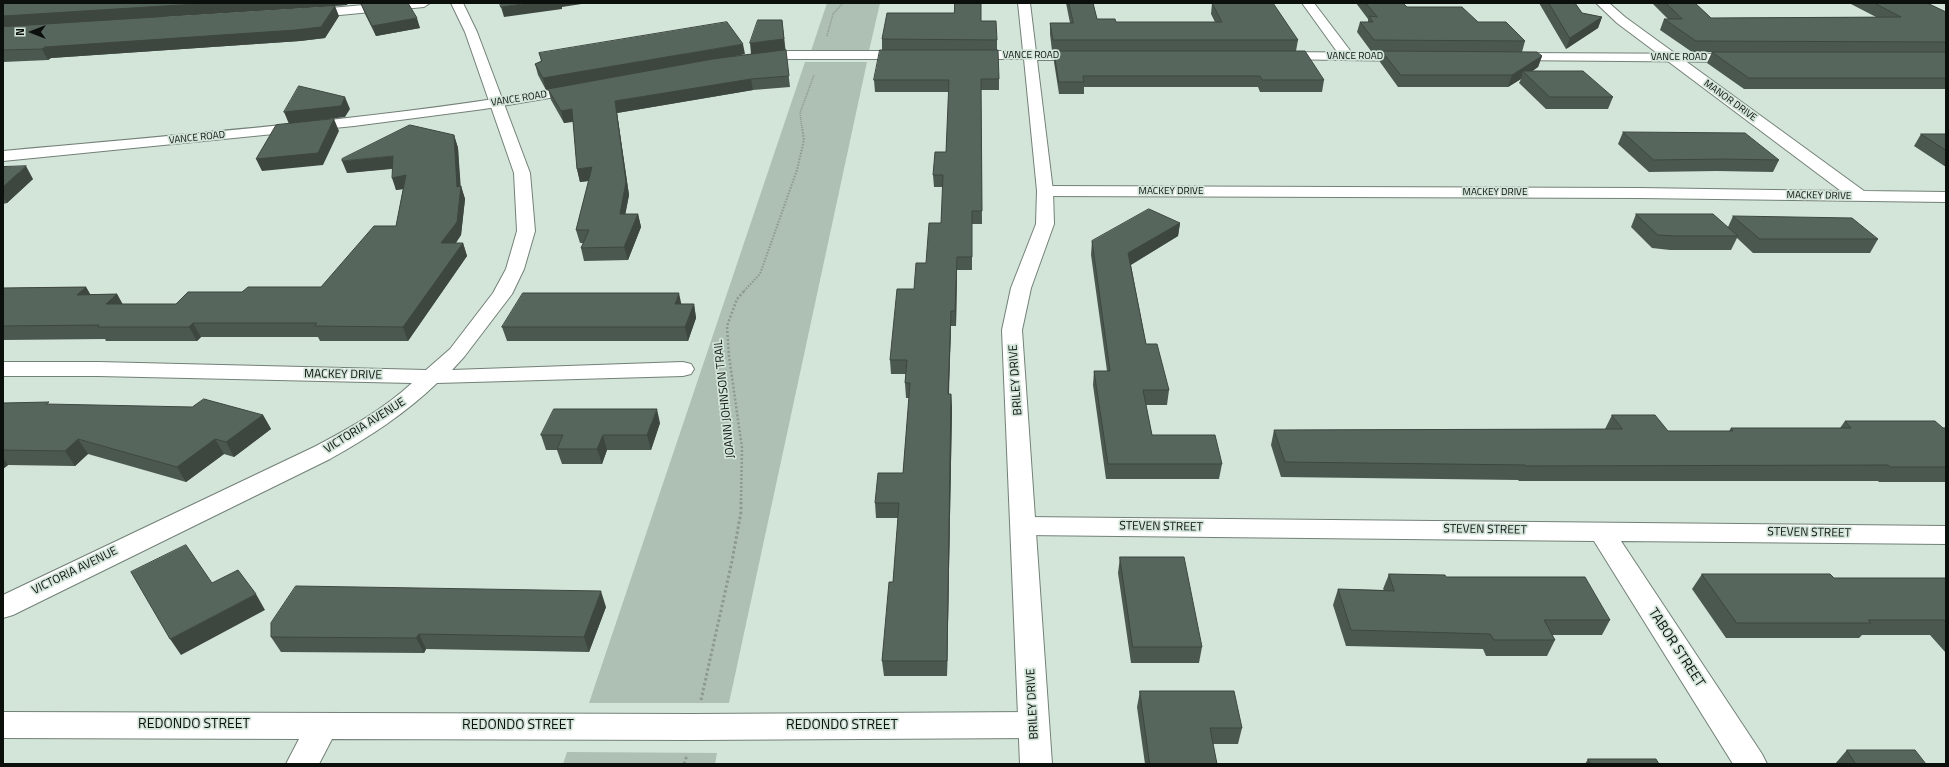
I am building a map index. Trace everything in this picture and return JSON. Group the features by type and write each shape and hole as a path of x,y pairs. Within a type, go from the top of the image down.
{"street":[{"path":"296,15 424,3"},
{"name":"VICTORIA AVENUE","path":"3,607 322,453 366,428 408,399 457,353 502,294 515,269 526,231 522,173 472,32 457,3"},
{"name":"BRILEY DRIVE","path":"1024,3 1045,191 1045,224 1021,288 1012,330 1036,764"},
{"path":"1308,3 1348,57"},
{"name":"MANOR DRIVE","path":"1602,3 1621,20 1671,58 1861,197"},
{"path":"743,58 789,55 921,55"},
{"name":"VANCE ROAD","path":"952,55 1101,56"},
{"name":"VANCE ROAD","path":"1268,56 1427,57"},
{"name":"VANCE ROAD","path":"1498,57 1750,58"},
{"name":"VANCE ROAD","path":"3,156 202,138 413,115 498,103 592,87"},
{"name":"MACKEY DRIVE","path":"1045,191 1639,193 1946,197"},
{"name":"MACKEY DRIVE","path":"3,369 98,369 432,377 683,369"},
{"name":"STEVEN STREET","path":"1024,526 1946,535"},
{"name":"TABOR STREET","path":"1601,531 1751,764"},
{"name":"REDONDO STREET","path":"3,725 701,727 1034,725"},
{"path":"302,764 322,726"}],"path":[{"path":"825,40 833,14 843,3"},
{"name":"JOANN JOHNSON TRAIL","path":"701,700 732,561 741,512 742,448 729,356 727,326 737,299 760,274 798,170 804,140 800,113 815,72"}],"green space":[{"path":"827,3 880,3 869,51 811,51"},
{"path":"805,62 867,62 729,703 589,703"},
{"path":"567,752 717,753 715,764 563,764"}],"building":[{"path":"3,3 212,3 3,16"},
{"path":"408,3 417,18 372,26 361,4"},
{"path":"500,3 529,3 501,7"},
{"path":"955,3 981,3 981,21 996,21 997,40 882,39 887,13 954,13"},
{"path":"1069,3 1093,3 1097,19 1115,19 1116,22 1222,22 1212,3 1273,3 1298,40 1053,40 1050,23 1073,23"},
{"path":"1366,3 1403,3 1407,7 1462,7 1478,22 1506,22 1525,41 1374,40 1360,22 1373,22 1369,16 1377,17"},
{"path":"1549,3 1575,3 1582,13 1602,17 1570,38"},
{"path":"1666,3 1695,3 1711,18 1901,17 1874,3 1927,3 1946,12 1946,42 1696,41 1664,19 1682,19"},
{"path":"335,6 321,27 45,47 42,49 3,50 3,27"},
{"path":"758,20 782,20 784,39 750,43"},
{"path":"727,22 743,44 543,78 535,64 542,61 539,53"},
{"path":"786,50 789,76 751,79 615,101 626,182 620,214 638,214 624,247 581,248 589,230 576,230 592,167 577,169 572,109 561,111 548,89 713,59"},
{"path":"880,50 998,50 999,79 981,79 982,211 972,211 972,257 957,257 955,311 951,311 948,394 951,394 947,661 882,661 889,582 893,582 899,503 875,503 878,473 903,473 910,383 905,383 907,360 890,360 897,289 914,289 916,263 926,263 929,223 941,223 943,175 933,175 935,152 946,152 949,80 874,80"},
{"path":"1054,51 1305,51 1324,80 1262,80 1260,76 1083,76 1084,82 1059,82"},
{"path":"1382,51 1537,52 1542,56 1512,75 1401,75"},
{"path":"1712,52 1946,52 1946,78 1749,78"},
{"path":"1523,71 1583,71 1613,97 1550,97"},
{"path":"299,86 345,97 341,106 284,112"},
{"path":"334,119 318,153 256,159 276,125"},
{"path":"410,125 454,135 457,187 461,186 457,222 441,243 463,243 403,327 314,326 317,323 193,323 189,327 98,327 99,325 3,326 3,288 86,287 77,295 117,294 106,304 176,304 188,292 242,292 248,287 321,287 374,226 396,226 406,175 392,178 393,156 342,161 342,159"},
{"path":"1623,132 1745,133 1779,160 1654,160"},
{"path":"1921,134 1946,134 1946,150"},
{"path":"26,166 3,187 3,167"},
{"path":"1149,209 1180,223 1128,253 1146,344 1157,344 1169,390 1143,390 1152,435 1215,435 1222,464 1108,464 1094,371 1110,371 1092,241"},
{"path":"1636,214 1713,214 1738,236 1658,235"},
{"path":"1733,216 1852,218 1878,239 1760,239"},
{"path":"523,293 679,293 675,304 694,304 685,327 502,327"},
{"path":"204,399 263,415 226,442 215,439 177,467 78,439 65,451 3,450 3,403 49,402 46,404 192,407"},
{"path":"554,409 657,409 647,435 603,435 597,449 557,449 563,435 541,435"},
{"path":"1612,415 1655,415 1668,431 1733,431 1731,428 1851,428 1845,421 1935,421 1943,428 1946,428 1946,467 1890,467 1888,465 1526,466 1285,462 1274,430 1622,429"},
{"path":"186,545 212,583 238,570 256,594 170,639 131,572"},
{"path":"1120,557 1184,557 1202,647 1133,647"},
{"path":"1389,574 1445,575 1446,577 1585,577 1610,620 1544,620 1555,640 1494,640 1490,634 1351,630 1338,589 1394,591"},
{"path":"1702,574 1830,574 1834,578 1946,578 1946,622 1944,620 1868,620 1871,623 1737,623"},
{"path":"296,586 601,591 584,637 419,634 416,638 271,637 271,623"},
{"path":"1140,691 1234,691 1242,728 1210,728 1217,764 1150,764"},
{"path":"1847,750 1915,750 1926,764 1856,764"},
{"path":"1588,759 1656,759 1659,764 1591,764"}]}
